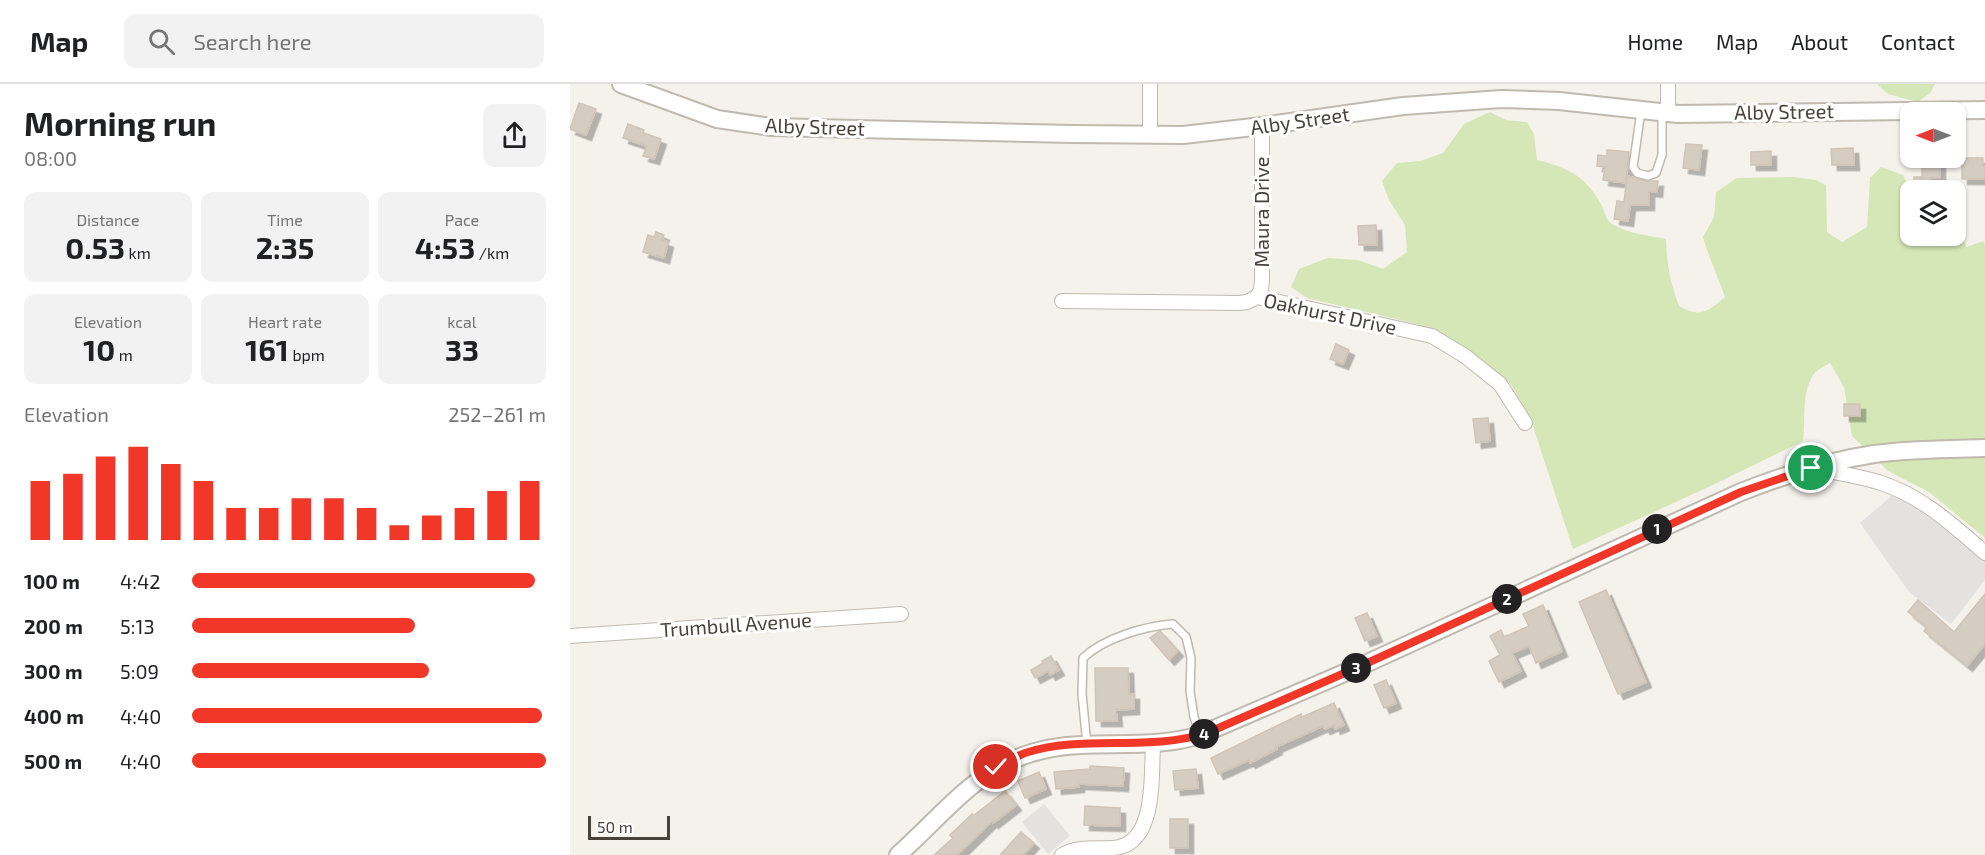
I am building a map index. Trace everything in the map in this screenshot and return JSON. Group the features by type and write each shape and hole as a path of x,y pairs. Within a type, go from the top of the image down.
{"street":[{"name":"Alby Street","path":"621,84 717,119 771,127 1150,135 1206,133 1403,106 1501,99 1559,101 1665,113 1985,110"},
{"path":"1150,84 1150,135"},
{"path":"1665,113 1668,84"},
{"name":"Maura Drive","path":"1257,297 1261,290 1262,280 1262,126"},
{"name":"Oakhurst Drive","path":"1062,301 1239,303 1257,297 1432,336 1465,356 1500,384 1525,423"},
{"path":"898,855 996,767 1026,753 1041,749 1087,745 1153,744 1200,735 1363,665 1741,492 1811,468 1877,454 1985,448"},
{"path":"1811,468 1862,478 1901,490 1938,513 1985,553"},
{"name":"Trumbull Avenue","path":"570,636 901,614"},
{"path":"1062,855 1074,850 1124,848 1135,840 1142,830 1147,815 1153,744"}],"lane":[{"path":"1641,111 1633,167 1637,173 1648,176 1656,173 1662,155 1665,113"},
{"path":"1087,745 1082,694 1083,658 1101,645 1151,626 1173,624 1186,637 1191,658 1190,691 1194,717 1200,735"}],"green space":[{"path":"1877,84 1935,84 1930,93 1918,102 1888,94"},
{"path":"1490,112 1506,120 1527,122 1534,134 1537,160 1566,169 1581,179 1595,194 1609,222 1631,232 1666,239 1669,273 1679,306 1693,312 1704,312 1725,297 1703,237 1714,217 1716,192 1737,178 1793,177 1816,180 1826,185 1827,232 1842,242 1867,227 1870,178 1881,167 1903,175 1906,180 1900,180 1900,246 1967,247 1983,241 1985,244 1985,538 1929,492 1888,471 1852,436 1844,387 1830,363 1814,374 1807,389 1803,441 1573,549 1531,420 1510,383 1457,344 1417,324 1307,298 1291,287 1299,269 1328,258 1358,260 1383,269 1407,252 1405,225 1389,200 1382,181 1397,163 1420,161 1443,153 1464,124"}],"shaded area":[{"path":"1896,492 1920,507 1985,559 1985,580 1951,624 1909,592 1860,523"},
{"path":"1044,804 1070,836 1048,854 1022,822"}],"building":[{"path":"579,103 596,109 586,135 570,129"},
{"path":"628,124 644,130 643,133 661,139 654,159 643,156 647,146 623,138"},
{"path":"1686,144 1702,145 1699,170 1683,168"},
{"path":"1853,148 1854,165 1832,165 1831,149"},
{"path":"1607,150 1629,152 1626,183 1603,180 1605,167 1597,166 1598,155 1607,156"},
{"path":"1771,151 1771,165 1751,165 1751,152"},
{"path":"1966,158 1983,158 1985,179 1962,179 1962,168 1966,168"},
{"path":"1922,168 1940,168 1940,178 1914,180 1914,177 1922,177"},
{"path":"1627,176 1658,181 1657,192 1649,191 1649,205 1630,205 1628,221 1614,219 1617,201 1624,202"},
{"path":"1376,225 1377,245 1359,245 1358,226"},
{"path":"656,232 664,235 662,240 668,242 664,258 643,252 648,235 654,237"},
{"path":"1336,344 1349,350 1343,364 1330,359"},
{"path":"1844,404 1860,404 1860,416 1844,416"},
{"path":"1488,418 1490,441 1476,443 1473,419"},
{"path":"1606,590 1646,682 1618,694 1579,602"},
{"path":"1985,594 1985,644 1967,666 1924,631 1927,627 1908,612 1918,600 1954,632"},
{"path":"1543,605 1562,651 1536,663 1529,646 1512,653 1521,671 1499,682 1489,661 1500,655 1490,636 1501,630 1504,637 1529,626 1523,614"},
{"path":"1367,613 1377,636 1365,641 1355,618"},
{"path":"1160,631 1178,651 1169,660 1150,638"},
{"path":"1051,656 1059,670 1050,675 1048,671 1035,678 1031,670"},
{"path":"1095,668 1128,668 1129,694 1134,694 1134,709 1116,710 1117,721 1096,721"},
{"path":"1386,680 1396,703 1384,708 1374,685"},
{"path":"1334,703 1344,725 1335,729 1334,725 1325,729 1323,726 1276,747 1277,749 1250,763 1249,760 1218,774 1211,758 1301,714 1302,717"},
{"path":"1090,766 1124,768 1123,786 1079,784 1079,787 1056,789 1054,772 1090,769"},
{"path":"1196,769 1198,788 1175,790 1173,771"},
{"path":"1039,772 1046,789 1025,798 1018,781"},
{"path":"1005,791 1016,805 993,823 992,821 957,855 934,855 953,838 950,835 972,814 973,816"},
{"path":"1085,806 1120,808 1120,826 1084,825"},
{"path":"1170,819 1188,819 1188,848 1170,848"},
{"path":"1021,832 1034,843 1023,855 1000,855"}],"route":[{"path":"996,767 1026,753 1041,749 1079,745 1153,744 1207,733 1363,665 1741,492 1811,468"}]}
